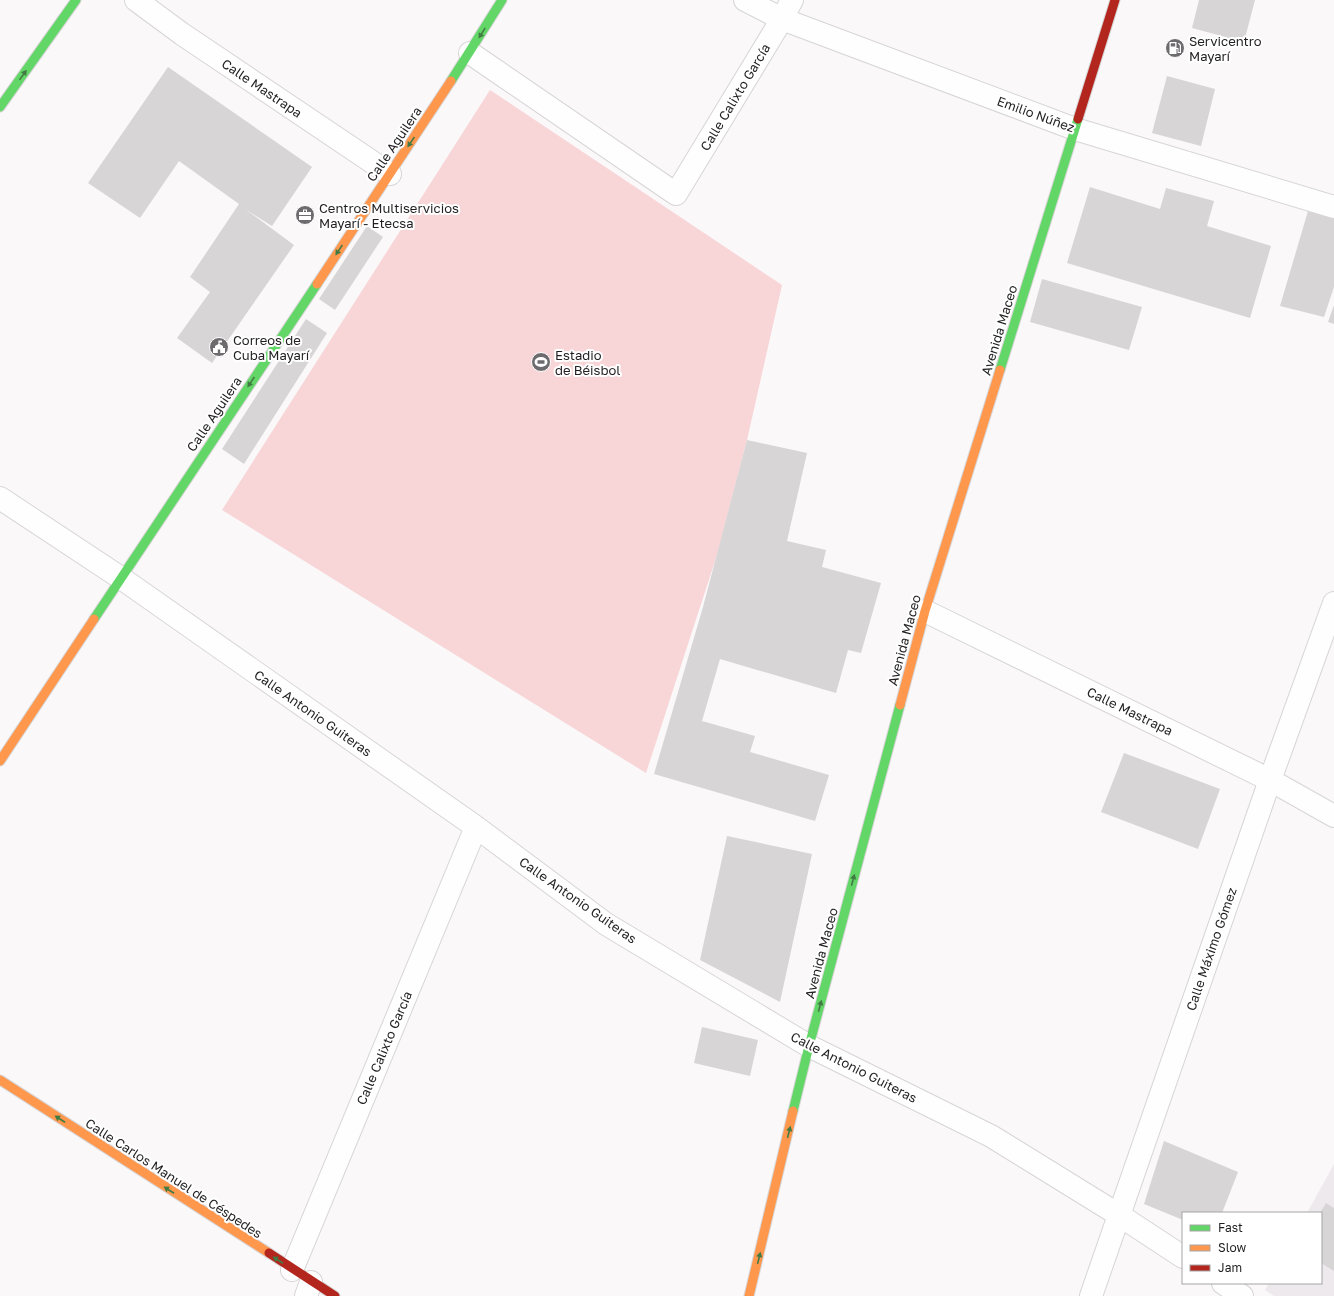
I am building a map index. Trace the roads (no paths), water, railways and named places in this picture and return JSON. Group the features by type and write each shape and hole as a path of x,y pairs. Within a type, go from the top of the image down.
{"main road":[{"path":"0,107 76,0"},
{"name":"Calle Aguilera","path":"0,761 470,53 502,0"},
{"name":"Avenida Maceo","path":"750,1296 810,1046 925,611 1115,0"},
{"name":"Calle Carlos Manuel de Céspedes","path":"0,1080 292,1270 308,1289 335,1296"}],"street":[{"name":"Calle Mastrapa","path":"136,0 182,34 390,174"},
{"name":"Emilio Núñez","path":"745,0 782,19 1075,129 1334,207"},
{"name":"Calle Calixto García","path":"470,53 676,194 792,0"},
{"name":"Calle Antonio Guiteras","path":"0,498 121,578 476,827 606,924 810,1046 991,1136 1119,1215 1182,1256"},
{"name":"Calle Máximo Gómez","path":"1091,1296 1270,780 1334,603"},
{"name":"Calle Mastrapa","path":"925,611 1270,780 1334,816"},
{"name":"Calle Calixto García","path":"292,1270 476,827"},
{"path":"1224,1284 1242,1296"}],"place":[{"name":"Servicentro Mayarí","path":"1175,48"},
{"name":"Centros Multiservicios Mayarí - Etecsa","path":"305,215"},
{"name":"Correos de Cuba Mayarí","path":"219,347"},
{"name":"Estadio de Béisbol","path":"541,362"}]}
